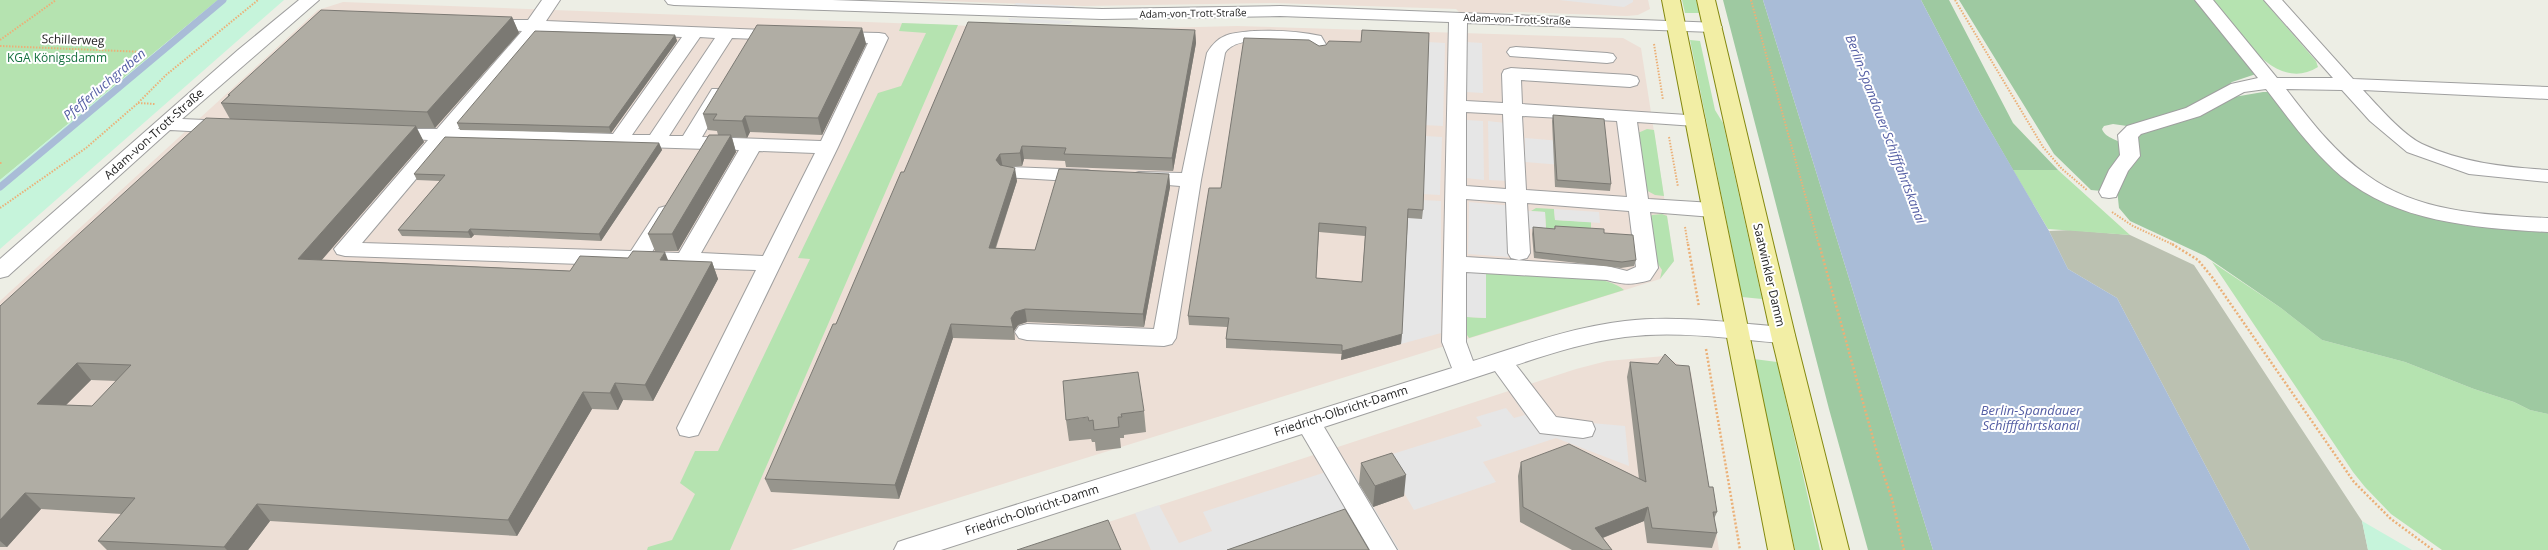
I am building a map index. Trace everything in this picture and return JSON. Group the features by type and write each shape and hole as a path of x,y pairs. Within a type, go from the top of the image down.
{"main road":[{"path":"1671,0 1781,550"},
{"name":"Saatwinkler Damm","path":"1706,0 1783,335 1836,550"}],"street":[{"name":"Adam-von-Trott-Straße","path":"0,271 278,24 310,0"},
{"path":"551,0 538,16 536,26 345,249 771,263"},
{"name":"Adam-von-Trott-Straße","path":"674,0 1102,14 1280,11 1713,27"},
{"path":"2204,0 2270,82 2338,162 2362,181 2381,192 2413,205 2447,216 2488,222 2548,225"},
{"path":"2273,0 2377,117 2414,148 2469,168 2492,172 2548,176"},
{"path":"1215,13 1214,30 1222,43"},
{"path":"1458,17 1454,342 1465,372"},
{"path":"465,24 694,33 879,38 828,147 689,428"},
{"path":"618,141 694,33"},
{"path":"655,142 726,34"},
{"path":"742,54 755,34"},
{"path":"1027,332 1164,338 1191,180 1216,53 1222,43 1239,38 1284,36 1315,40 1319,48"},
{"path":"1516,52 1607,58"},
{"path":"1518,253 1511,74 1630,80"},
{"path":"696,164 698,143 730,75"},
{"path":"2103,198 2119,170 2130,156 2128,135 2134,130 2193,112 2238,88 2270,82 2548,93"},
{"path":"1458,106 1695,120"},
{"path":"1455,264 1608,273 1627,278 1642,275 1647,268 1626,116"},
{"path":"165,124 247,127"},
{"path":"372,133 828,147"},
{"path":"686,260 752,145"},
{"path":"1010,173 1191,180"},
{"path":"1457,192 1713,210"},
{"path":"637,258 675,198"},
{"name":"Friedrich-Olbricht-Damm","path":"907,550 1573,338 1612,331 1683,327 1783,335"},
{"path":"1500,361 1549,426 1583,429"},
{"path":"1308,422 1384,550"}],"path":[{"path":"0,39 4,38 56,0"},
{"path":"0,208 86,148 138,104 166,75 258,0"},
{"path":"1750,0 1881,467 1890,486 1898,515 1897,527 1904,550"},
{"path":"1955,0 2043,147 2062,169 2103,198 2126,223 2187,253 2199,261 2212,277 2354,482 2373,504 2433,550"},
{"path":"1651,24 1740,550"},
{"name":"Schillerweg","path":"0,46 145,52"}],"shaded area":[{"path":"916,0 1648,0 1650,9 1638,15 1627,16 1520,12 1474,14 1460,13 1456,9 1275,3 1084,6"},
{"path":"1559,0 1633,0 1633,2 1624,7"},
{"path":"343,2 1079,30 1237,26 1623,38 1641,48 1674,261 1660,279 791,550 0,550 0,301 318,10"},
{"path":"1016,3 1074,6 1076,9 1012,7"},
{"path":"1008,18 1073,21 1069,24 1010,22"},
{"path":"1428,42 1445,43 1443,126 1424,125"},
{"path":"1466,42 1482,43 1483,93 1466,92"},
{"path":"1466,120 1483,121 1484,180 1466,178"},
{"path":"1488,121 1505,123 1508,181 1489,180"},
{"path":"1425,136 1442,137 1440,195 1422,194"},
{"path":"1525,138 1561,141 1562,165 1525,162"},
{"path":"1422,200 1441,201 1441,333 1401,344 1387,217"},
{"path":"1469,202 1514,206 1514,210 1545,212 1546,230 1508,227 1508,257 1468,254"},
{"path":"1554,209 1599,212 1600,223 1555,220"},
{"path":"2071,230 2130,235 2194,265 2362,521 2368,550 2250,550 2117,298 2068,269 2049,231"},
{"path":"1467,272 1486,273 1486,318 1467,317"},
{"path":"1665,356 1691,372 1719,550 1023,550 1576,369 1607,361"},
{"path":"1531,384 1557,420 1625,426 1629,466 1556,438 1483,462 1496,482 1414,510 1383,457 1482,426 1476,417 1506,408 1514,418 1525,415 1509,391"},
{"path":"1340,461 1348,464 1399,550 1151,550 1135,513 1159,505 1179,543 1212,531 1203,512 1326,472"}],"green space":[{"name":"KGA Königsdamm","path":"0,0 218,0 0,180"},
{"path":"218,0 284,0 0,249 0,180"},
{"path":"1682,0 1696,0 1700,13 1685,13"},
{"path":"1723,0 1763,0 1933,550 1868,550 1829,409"},
{"path":"1921,0 1949,0 2013,123 2058,170 2013,170 1980,113"},
{"path":"1959,0 2196,0 2256,74 2232,82 2220,92 2196,105 2172,114 2127,126 2113,124 2104,126 2102,129 2104,133 2120,142 2125,148 2102,191 2091,190 2054,154"},
{"path":"2212,0 2263,0 2316,61 2318,67 2302,73 2286,72 2271,65 2244,41"},
{"path":"902,23 958,25 730,550 647,550 648,547 672,540 695,494 680,483 695,451 718,451 810,259 798,258 878,93 901,86 926,33 899,31"},
{"path":"1690,40 1700,41 1715,110 1723,123 1762,299 1742,297"},
{"path":"2270,92 2319,152 2436,218 2463,225 2548,231 2548,414 2530,410 2514,402 2474,389 2405,362 2322,340 2281,308 2205,256 2130,221 2119,208 2117,189 2140,134 2192,118 2234,97"},
{"path":"1647,129 1654,130 1664,196 1655,195 1644,189 1638,133"},
{"path":"2013,170 2058,170 2130,235 2048,229"},
{"path":"1536,208 1554,209 1555,220 1591,222 1591,233 1546,230 1545,212 1531,211"},
{"path":"1662,214 1667,216 1674,261 1660,279 1662,270 1650,252 1647,220 1652,215"},
{"path":"2212,262 2281,308 2322,340 2405,362 2474,389 2514,402 2530,410 2548,414 2548,550 2442,550 2391,514 2353,472"},
{"path":"1467,272 1574,275 1595,278 1612,283 1624,290 1469,338 1467,335 1467,317 1486,318"},
{"path":"1754,359 1777,362 1820,550 1795,550"},
{"path":"2362,521 2412,550 2368,550"}],"water":[{"name":"Berlin-Spandauer Schifffahrtskanal","path":"1763,0 1921,0 1980,113 2049,231 2068,269 2117,298 2250,550 1933,550"}],"building":[{"path":"321,10 512,17 427,112 221,103"},
{"path":"968,22 1195,30 1172,158 1064,154 1066,148 1022,146 1020,153 1000,154 996,160 1000,165 1015,168 989,248 1035,250 1059,169 1169,174 1143,314 1025,309 1015,312 1011,318 1013,327 951,324 895,485 765,479 833,324 836,324 901,172 904,172"},
{"path":"757,25 862,28 818,118 745,116 742,121 713,120 717,114 703,114"},
{"path":"1362,30 1429,33 1423,210 1408,209 1402,334 1342,351 1342,345 1226,339 1229,318 1188,316 1209,188 1221,188 1244,38 1309,40 1319,46 1326,45 1329,41 1361,42","holes":["1319,223 1366,227 1362,282 1316,278"]},
{"path":"535,31 675,35 609,127 457,123"},
{"path":"1553,115 1604,119 1611,184 1557,180"},
{"path":"206,118 416,126 298,259 570,271 580,256 628,258 633,251 665,252 660,260 712,262 645,385 615,383 610,393 583,392 508,520 257,504 224,547 98,541 135,498 25,493 0,520 0,306","holes":["77,363 131,365 92,406 37,404"]},
{"path":"709,135 731,135 672,234 648,234"},
{"path":"445,137 659,143 599,234 470,229 468,232 398,230 445,175 414,174"},
{"path":"1555,226 1604,229 1604,233 1633,235 1636,260 1622,262 1535,252 1533,227 1555,229"},
{"path":"1665,354 1676,365 1689,366 1709,487 1713,487 1717,512 1713,512 1717,533 1652,528 1648,507 1595,528 1612,550 1603,550 1523,507 1521,462 1569,444 1646,482 1630,362 1658,364"},
{"path":"1138,372 1144,411 1121,414 1122,417 1118,417 1119,427 1094,430 1093,420 1089,421 1088,417 1066,420 1063,381"},
{"path":"1392,453 1406,475 1375,486 1361,463"},
{"path":"1345,509 1369,550 1227,550"},
{"path":"1108,520 1121,550 1017,550"}],"waterway":[{"name":"Pfefferluchgraben","path":"0,187 223,0"}]}
